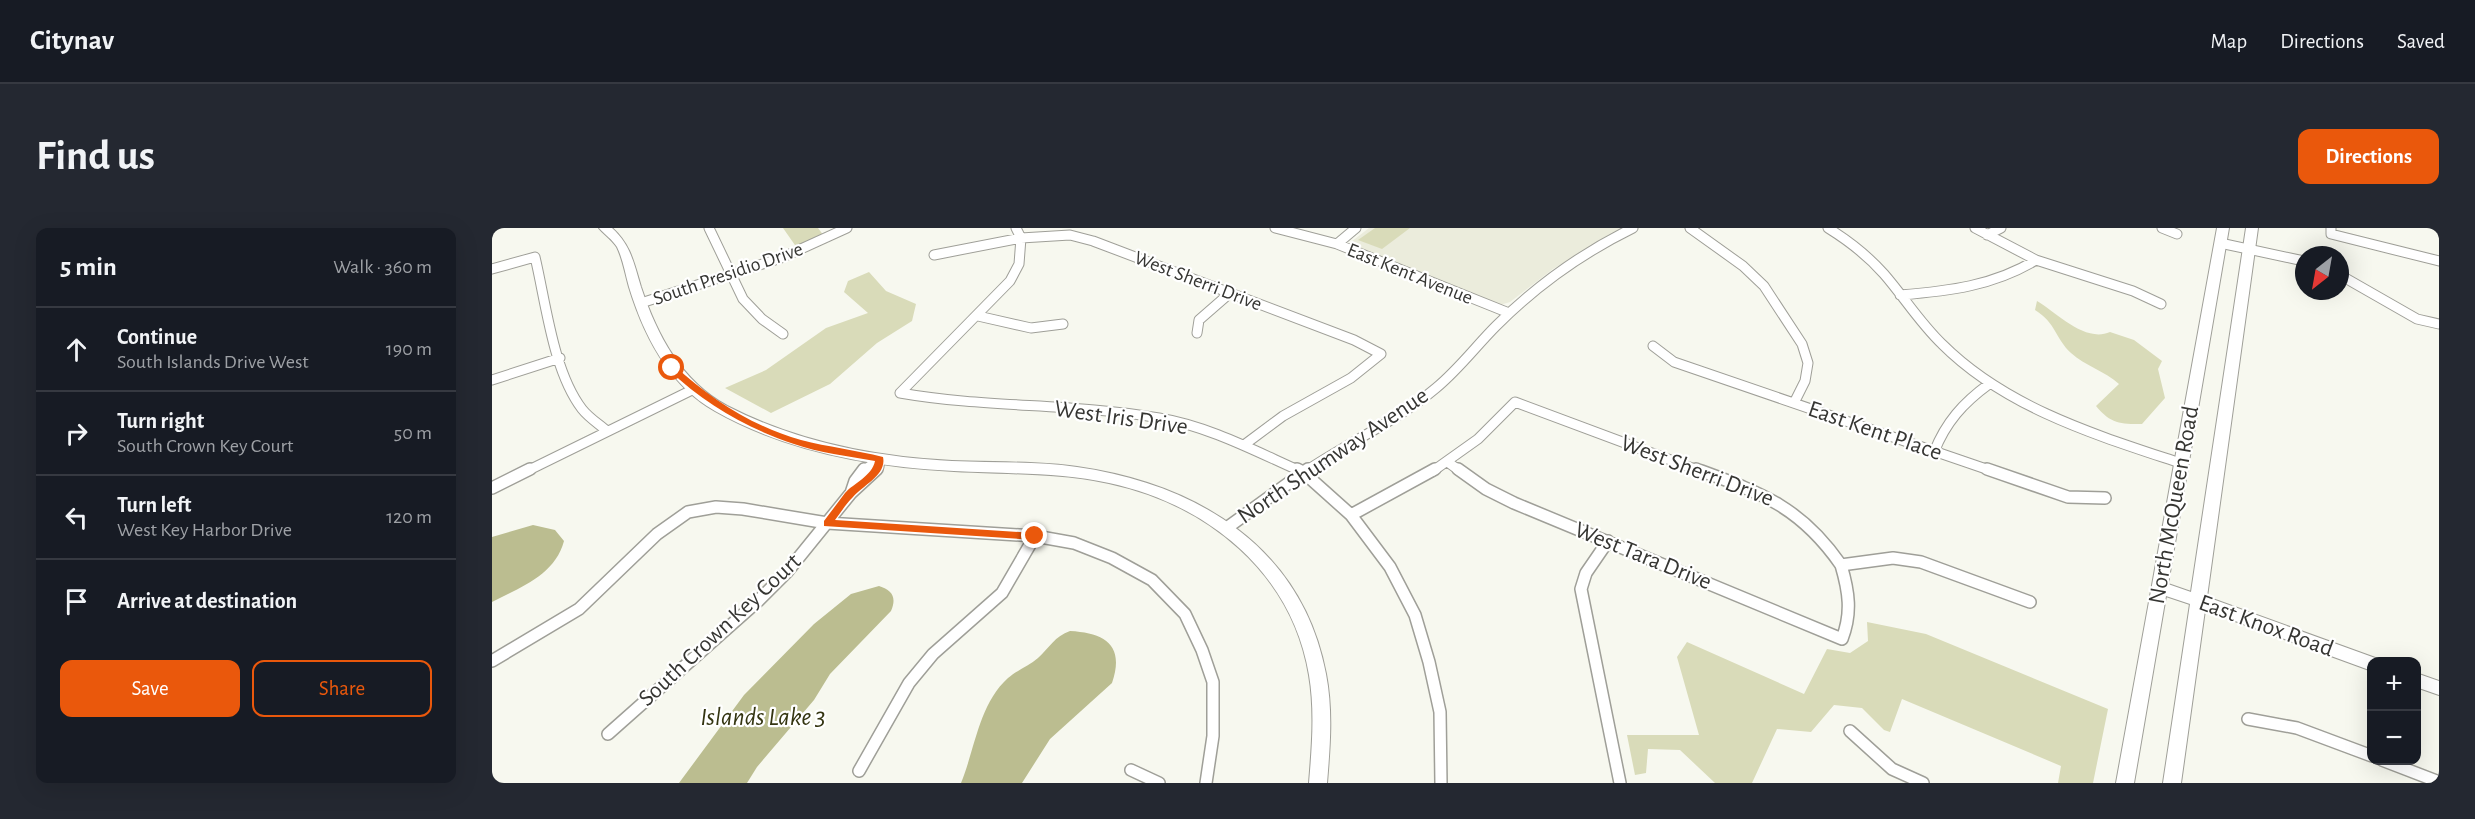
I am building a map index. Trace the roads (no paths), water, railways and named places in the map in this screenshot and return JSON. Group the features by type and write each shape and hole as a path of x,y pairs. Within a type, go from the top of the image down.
{"main road":[{"path":"605,228 620,244 656,342 672,368 694,389 717,406 797,442 879,459 924,465 1045,470 1102,477 1149,487 1228,527 1264,560 1291,598 1311,640 1321,687 1323,737 1318,783"},
{"name":"North McQueen Road","path":"2125,783 2223,228"},
{"name":"North McQueen Road","path":"2172,783 2252,228"},
{"name":"East Knox Road","path":"2160,587 2367,662"},
{"path":"2421,682 2439,688"}],"street":[{"path":"709,228 743,298 762,319 783,334"},
{"name":"South Presidio Drive","path":"641,303 781,258 847,228"},
{"path":"1016,228 1021,238 1019,264 1010,281 978,316 1031,328 1062,324"},
{"name":"East Kent Avenue","path":"1275,228 1336,244 1509,313"},
{"path":"1336,244 1356,228"},
{"name":"North Shumway Avenue","path":"1228,527 1303,472 1395,420 1432,392 1509,313 1554,276 1591,250 1633,228"},
{"path":"1690,228 1743,266 1764,286 1802,344 1808,363 1805,381 1794,404"},
{"path":"1828,228 1844,238 1875,265 1930,333 1951,354 1989,384 2015,400 2094,434 2180,463"},
{"path":"1975,228 2036,260 2133,291 2161,304"},
{"path":"1987,235 2001,228"},
{"path":"2162,228 2177,234"},
{"path":"2331,231 2439,261"},
{"name":"West Sherri Drive","path":"934,255 1021,238 1070,235 1093,241 1354,340 1381,354 1353,377 1281,414 1261,429 1245,446"},
{"path":"2220,243 2295,259"},
{"path":"2248,249 2259,255 2295,264"},
{"path":"492,269 535,257 560,358 571,391 582,409 607,431"},
{"path":"1900,295 1997,282 2016,274 2036,260"},
{"path":"2349,280 2417,318 2439,324"},
{"path":"1197,333 1199,320 1230,293"},
{"name":"West Iris Drive","path":"978,316 900,393 947,401 1071,407 1161,418 1207,431 1303,472 1351,515 1390,567 1415,615 1429,662 1440,712 1442,783"},
{"name":"East Kent Place","path":"1653,346 1674,363 2068,497 2105,498"},
{"path":"492,380 560,358"},
{"path":"1935,452 1943,428 1960,406 1989,384"},
{"path":"492,488 694,389"},
{"name":"West Sherri Drive","path":"1449,463 1495,426 1515,402 1752,490 1781,504 1804,519 1824,539 1841,565 1850,593 1850,621 1842,639"},
{"name":"South Crown Key Court","path":"608,734 758,601 787,572 850,493 879,467 879,459"},
{"path":"1351,515 1449,463"},
{"name":"West Tara Drive","path":"1449,463 1486,489 1514,503 1842,639"},
{"path":"492,661 579,609 657,534 688,512 716,507 743,509 827,523 1035,536 1074,543 1112,558 1152,580 1185,614 1202,650 1213,682 1213,736 1206,783"},
{"path":"860,771 909,683 933,654 1002,593 1035,536"},
{"path":"1608,542 1586,573 1581,589 1620,783"},
{"path":"1841,565 1893,558 1921,562 2030,602"},
{"path":"2248,719 2296,728 2367,754"},
{"path":"1850,731 1892,769 1923,783"},
{"path":"2395,765 2439,782"},
{"path":"1131,770 1159,783"}],"water":[{"path":"533,525 555,530 564,541 560,553 536,579 492,602 492,537"},
{"name":"Islands Lake 3","path":"879,586 892,595 891,611 830,674 814,700 757,767 747,783 679,783 744,695 814,624 851,594"},
{"path":"1070,631 1102,638 1114,650 1116,659 1112,683 1050,739 1022,783 961,783 984,714 998,689 1008,678 1038,658 1056,639"}]}
